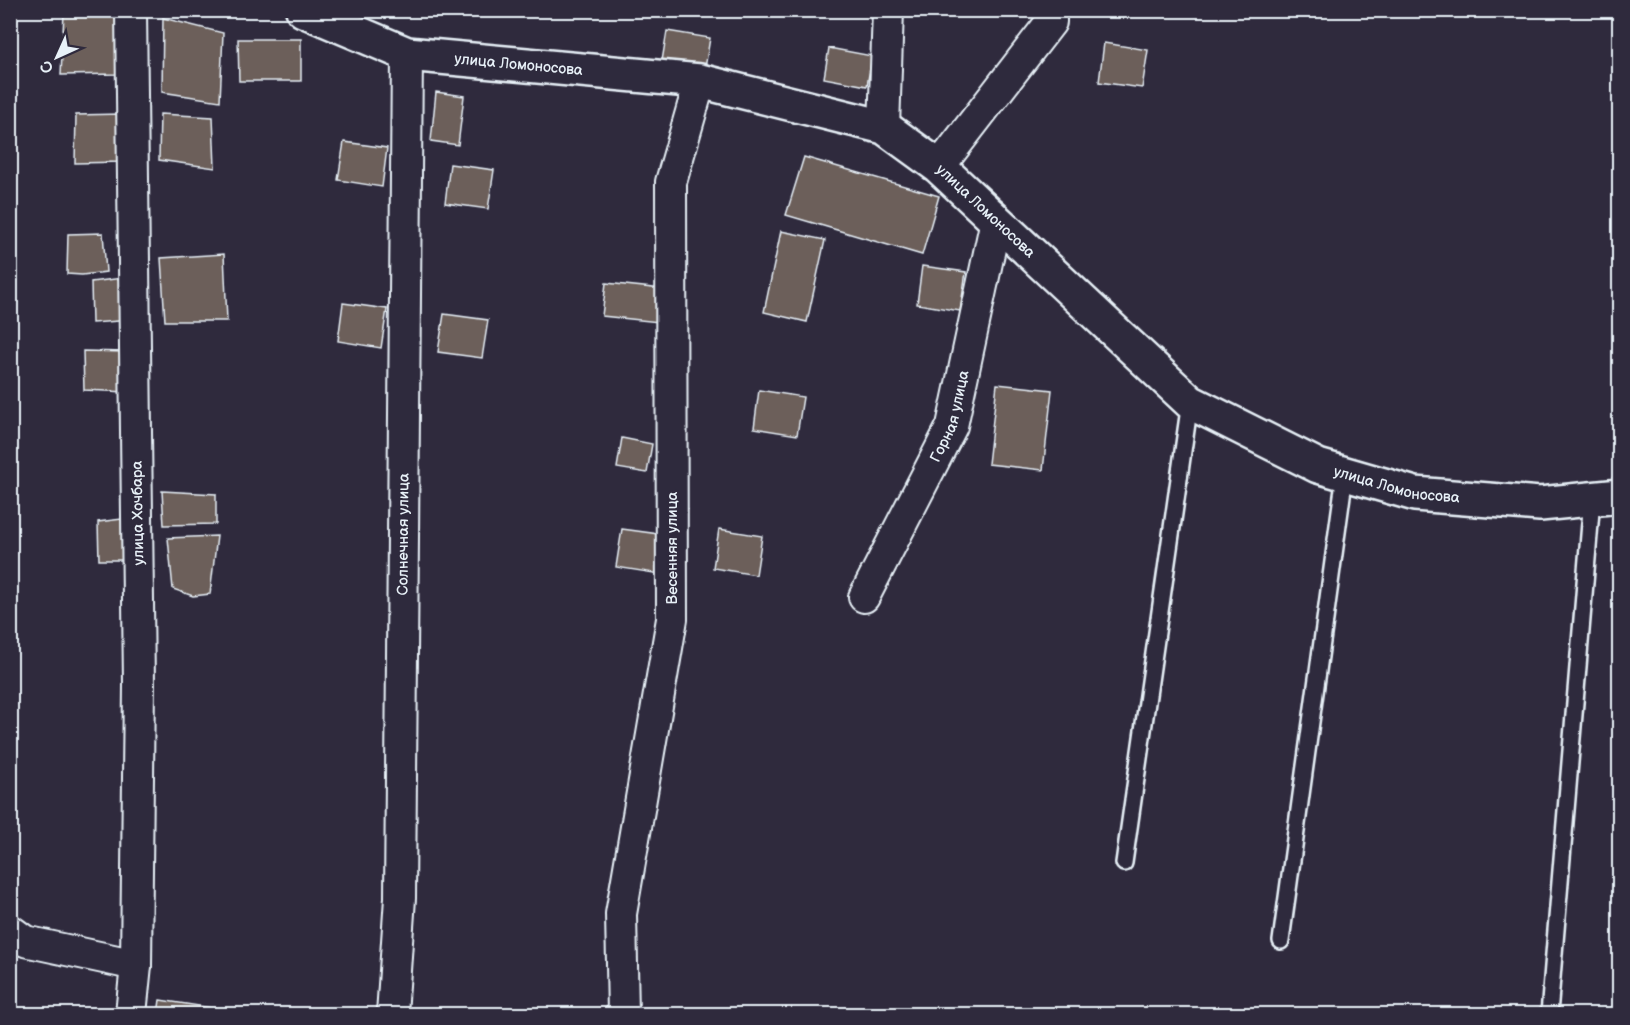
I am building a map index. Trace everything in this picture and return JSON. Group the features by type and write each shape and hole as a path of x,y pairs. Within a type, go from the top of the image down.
{"street":[{"name":"улица Хочбара","path":"131,10 139,572 136,965 131,1014"},
{"name":"улица Ломоносова","path":"303,10 407,54 700,81 884,128 939,167 1190,402 1318,466 1415,494 1539,504 1606,497"},
{"path":"884,128 888,10"},
{"path":"939,167 1051,22 1051,10"},
{"name":"Солнечная улица","path":"392,1014 400,898 407,54"},
{"name":"Весенняя улица","path":"623,1014 621,914 672,619 671,182 700,81"},
{"name":"Горная улица","path":"864,597 952,426 996,220"},
{"path":"10,930 25,941 136,965"}],"lane":[{"path":"1124,863 1190,402"},
{"path":"1281,941 1345,474"},
{"path":"1549,1014 1606,497"}],"building":[{"path":"121,10 118,74 61,75 64,13"},
{"path":"163,18 223,33 220,101 162,92"},
{"path":"667,31 710,38 705,68 662,61"},
{"path":"238,39 301,39 301,81 239,81"},
{"path":"1104,43 1148,50 1142,88 1099,82"},
{"path":"829,48 872,56 867,86 824,78"},
{"path":"436,92 464,96 458,145 431,141"},
{"path":"121,114 123,162 75,163 76,115"},
{"path":"160,114 213,117 215,168 159,160"},
{"path":"344,142 387,148 382,187 338,180"},
{"path":"804,157 939,196 922,255 786,215"},
{"path":"450,164 494,170 488,209 445,203"},
{"path":"781,231 825,240 807,322 764,312"},
{"path":"103,233 106,272 67,274 68,234"},
{"path":"224,254 227,321 165,321 161,258"},
{"path":"922,266 966,272 960,311 917,304"},
{"path":"131,277 132,320 92,323 91,282"},
{"path":"606,283 662,289 659,322 602,316"},
{"path":"343,303 387,309 381,348 338,341"},
{"path":"444,314 488,320 482,358 438,352"},
{"path":"83,351 125,352 128,392 84,390"},
{"path":"997,384 1052,390 1043,470 988,464"},
{"path":"759,390 803,397 797,435 754,428"},
{"path":"622,438 652,444 647,473 617,468"},
{"path":"162,491 216,494 216,524 164,525"},
{"path":"130,518 129,560 99,560 98,522"},
{"path":"622,529 666,535 660,574 616,567"},
{"path":"719,529 762,536 756,575 713,568"},
{"path":"217,536 210,594 193,596 173,589 168,538"},
{"path":"160,1000 219,1009 218,1014 158,1014"}]}
